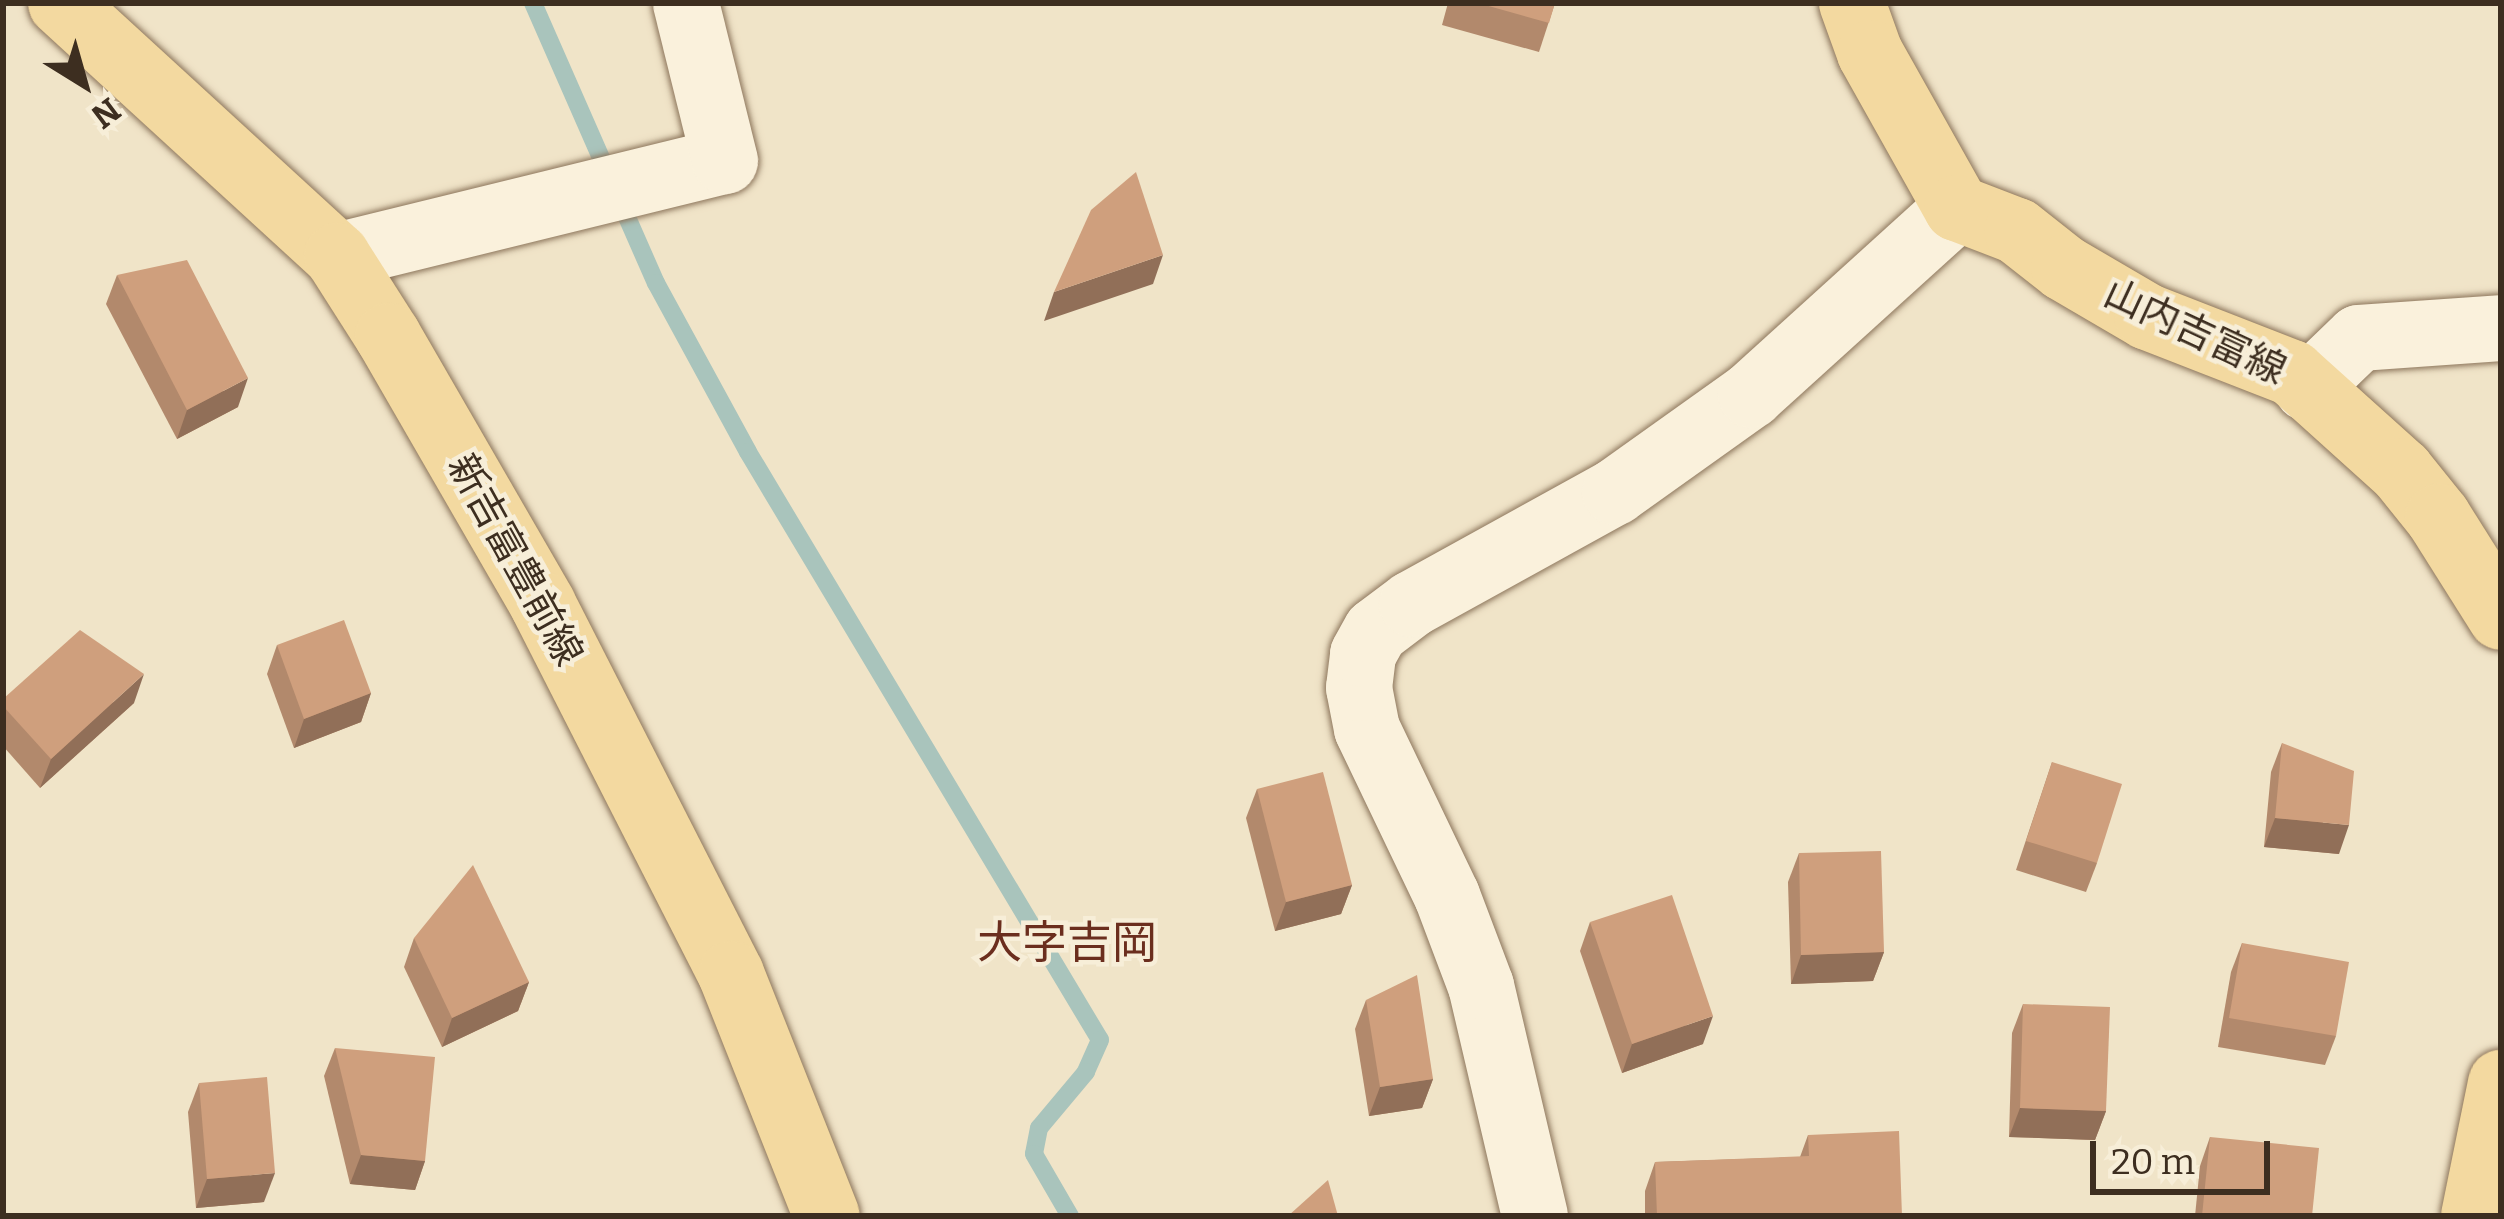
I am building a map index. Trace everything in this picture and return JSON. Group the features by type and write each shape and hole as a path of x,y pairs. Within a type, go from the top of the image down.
{"main road":[{"name":"新吉富豊前線","path":"62,3 337,256 575,666 731,974 827,1216"},
{"path":"1852,3 1870,53 1958,208"},
{"name":"山内吉富線","path":"1958,208 2017,232 2064,268 2148,317 2292,373 2402,471 2438,517 2501,617"},
{"path":"2474,1216 2498,1107"}],"street":[{"path":"337,256 725,161 686,3"},
{"path":"1535,1216 1481,986 1447,896 1367,729 1359,688 1363,654 1376,631 1412,604 1615,492 1751,395 1958,208"},
{"path":"2307,388 2359,338 2501,328"}],"building":[{"path":"1478,3 1555,3 1549,23"},
{"path":"1136,172 1163,255 1054,292 1091,210"},
{"path":"187,260 248,378 187,410 117,275"},
{"path":"344,620 371,693 304,719 277,645"},
{"path":"80,630 144,674 51,759 3,706 3,699"},
{"path":"2282,743 2354,771 2349,825 2275,818"},
{"path":"2052,762 2122,784 2097,863 2026,841"},
{"path":"1323,772 1352,885 1286,902 1257,789"},
{"path":"1881,851 1884,952 1801,955 1799,853"},
{"path":"473,865 529,982 452,1018 414,938"},
{"path":"1672,895 1713,1016 1632,1044 1590,922"},
{"path":"2242,943 2349,962 2336,1036 2229,1018"},
{"path":"1417,975 1433,1079 1380,1087 1366,1000"},
{"path":"2023,1004 2110,1007 2106,1111 2020,1108"},
{"path":"335,1048 435,1057 425,1161 361,1155"},
{"path":"267,1077 275,1173 207,1179 199,1083"},
{"path":"1899,1131 1902,1216 1657,1216 1655,1162 1809,1156 1808,1135"},
{"path":"2210,1137 2319,1148 2312,1216 2202,1216"},
{"path":"1328,1180 1338,1216 1288,1216"}],"waterway":[{"path":"533,3 656,283 748,452 1100,1040 1086,1072 1039,1128 1034,1154 1070,1216"}],"district":[{"name":"大字吉岡","path":"1067,944"}]}
